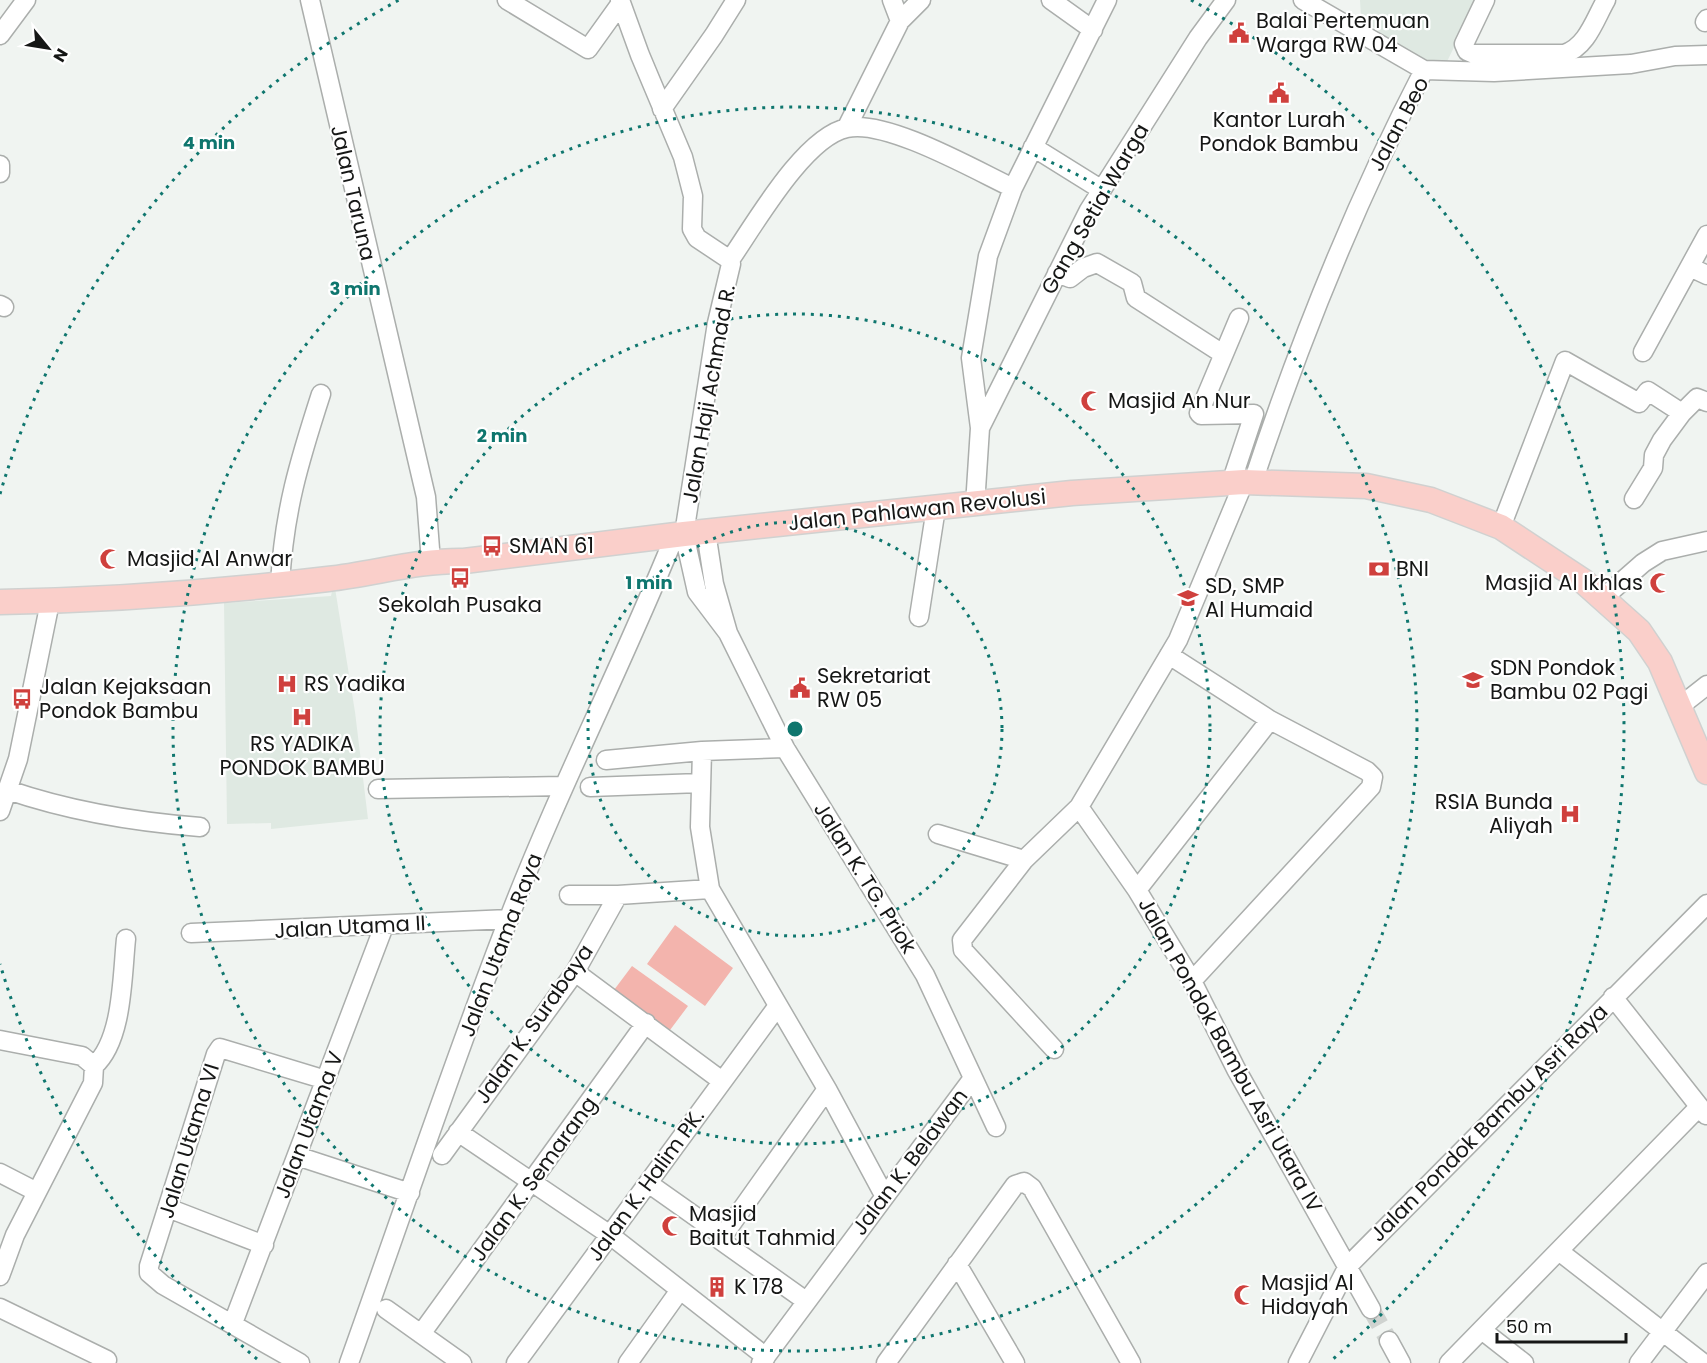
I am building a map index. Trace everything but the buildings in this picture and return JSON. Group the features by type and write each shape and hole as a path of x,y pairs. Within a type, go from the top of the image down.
{"main road":[{"name":"Jalan Pahlawan Revolusi","path":"0,602 50,602 280,584 431,562 464,561 688,534 1072,493 1242,482 1366,486 1431,500 1501,527 1583,580 1639,631 1660,662 1707,772"}],"street":[{"path":"0,36 26,0"},
{"name":"Jalan Taruna","path":"310,0 426,497 431,562"},
{"path":"507,0 588,49 625,4"},
{"path":"662,109 714,35 735,0"},
{"path":"892,0 900,21"},
{"path":"847,127 900,21 921,0"},
{"path":"1051,0 1093,30"},
{"name":"Gang Setia Warga","path":"975,505 980,428 971,358 988,256 1013,188 1107,0"},
{"name":"Gang Setia Warga","path":"980,428 1057,273 1102,190 1198,38 1226,0"},
{"path":"1303,0 1424,70"},
{"path":"1485,0 1464,44 1467,51 1474,54 1564,54 1581,45 1606,0"},
{"name":"Jalan Haji Achmad R.","path":"625,4 692,185 692,229 697,238 730,260 732,269 717,323 688,534"},
{"name":"Jalan Beo","path":"1242,482 1379,158 1424,70 1494,72 1631,64 1676,56 1707,55"},
{"path":"730,260 804,156 828,135 847,127 864,127 914,141 1013,188"},
{"path":"1033,147 1102,190"},
{"path":"0,165 0,173"},
{"path":"1643,352 1707,235"},
{"path":"1057,273 1070,278 1083,268 1098,263 1132,283 1136,298 1223,354"},
{"path":"1690,267 1707,275"},
{"path":"1054,1049 961,945 962,940 1024,860 1079,807 1169,656 1242,482 1254,414 1201,415 1199,413 1239,318"},
{"path":"1501,527 1565,361 1639,403 1648,391 1682,413"},
{"path":"280,584 282,536 290,495 321,394"},
{"path":"1634,499 1653,468 1654,455 1662,440 1682,413 1697,398 1707,402"},
{"path":"919,617 936,508"},
{"name":"Jalan K. TG. Priok","path":"688,534 697,592 728,633 784,748 925,975 996,1127"},
{"name":"Jalan Utama Raya","path":"349,1363 509,918 563,786 641,620 688,534"},
{"path":"1602,599 1643,563 1662,551 1707,541"},
{"path":"0,811 20,747 50,602"},
{"path":"1169,656 1269,720 1367,771 1373,777 1371,787 1192,981"},
{"path":"1679,708 1707,685"},
{"path":"1137,890 1269,720"},
{"path":"606,760 702,751 784,748"},
{"path":"702,751 700,827 710,889 826,1089 884,1196"},
{"path":"590,787 700,783"},
{"path":"378,789 563,786"},
{"path":"8,790 41,802 136,820 200,827"},
{"name":"Jalan Pondok Bambu Asri Utara IV","path":"1079,807 1137,890 1192,981 1236,1069 1371,1309"},
{"path":"938,834 1024,860"},
{"path":"569,895 710,889"},
{"name":"Jalan K. Surabaya","path":"442,1155 575,972 621,894"},
{"name":"Jalan Pondok Bambu Asri Raya","path":"1298,1363 1348,1266 1707,904"},
{"name":"Jalan Utama II","path":"191,933 384,926 509,918"},
{"name":"Jalan Utama V","path":"233,1323 384,926"},
{"path":"0,1276 15,1235 93,1083 94,1066 105,1056 112,1040 120,998 126,939"},
{"path":"575,972 722,1081"},
{"path":"1449,1363 1703,1112 1613,997"},
{"name":"Jalan K. Halim PK.","path":"516,1363 777,1007"},
{"name":"Jalan K. Semarang","path":"421,1334 646,1023"},
{"path":"0,1040 82,1056 94,1066"},
{"name":"Jalan Utama VI","path":"233,1323 163,1285 149,1273 216,1054 220,1048 326,1080"},
{"name":"Jalan K. Belawan","path":"763,1360 973,1078"},
{"path":"721,1238 826,1089"},
{"path":"458,1132 610,1235 763,1360"},
{"path":"297,1156 410,1193"},
{"path":"0,1173 37,1192"},
{"path":"648,1183 806,1301"},
{"path":"886,1363 1015,1185 1028,1183 1131,1363"},
{"path":"168,1208 264,1245"},
{"path":"1560,1252 1703,1363"},
{"path":"957,1264 1008,1360"},
{"path":"1639,1363 1707,1273"},
{"path":"628,1363 680,1290"},
{"path":"0,1308 107,1360"},
{"path":"386,1309 462,1363"},
{"path":"233,1323 300,1363"},
{"path":"1483,1331 1524,1363"},
{"path":"1389,1341 1401,1363"}],"shaded area":[{"path":"1360,0 1477,0 1438,80 1361,17"},
{"name":"RS Yadika","path":"334,582 355,712 368,819 271,829 271,823 227,824 224,603 331,596"},
{"path":"675,925 733,968 705,1006 647,964"},
{"path":"632,966 688,1006 670,1030 614,990"}],"tunnel":[{"path":"1371,1309 1389,1341"}],"place":[{"name":"Balai Pertemuan Warga RW 04","path":"1239,33"},
{"name":"Kantor Lurah Pondok Bambu","path":"1279,93"},
{"name":"Masjid An Nur","path":"1091,401"},
{"name":"SMAN 61","path":"492,546"},
{"name":"Masjid Al Anwar","path":"110,559"},
{"name":"BNI","path":"1379,569"},
{"name":"Sekolah Pusaka","path":"460,578"},
{"name":"Masjid Al Ikhlas","path":"1660,583"},
{"name":"SD, SMP Al Humaid","path":"1188,598"},
{"name":"SDN Pondok Bambu 02 Pagi","path":"1473,680"},
{"name":"RS Yadika","path":"287,684"},
{"name":"Sekretariat RW 05","path":"800,688"},
{"name":"Jalan Kejaksaan Pondok Bambu","path":"22,699"},
{"name":"RS YADIKA PONDOK BAMBU","path":"302,717"},
{"name":"RSIA Bunda Aliyah","path":"1570,814"},
{"name":"Masjid Baitut Tahmid","path":"672,1226"},
{"name":"K 178","path":"717,1287"},
{"name":"Masjid Al Hidayah","path":"1244,1295"}]}
